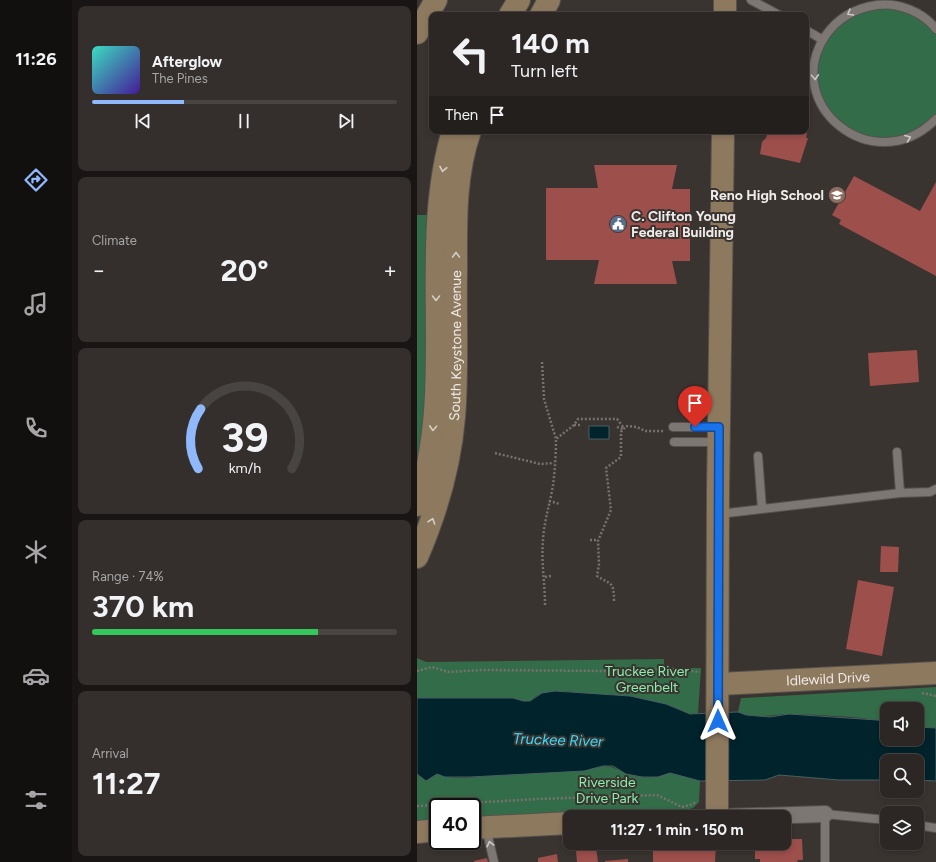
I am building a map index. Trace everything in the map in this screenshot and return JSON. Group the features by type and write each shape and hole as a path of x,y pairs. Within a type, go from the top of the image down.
{"main road":[{"path":"429,12 436,0"},
{"path":"500,12 503,0"},
{"path":"512,12 519,0"},
{"path":"529,12 535,0"},
{"path":"543,12 549,0"},
{"path":"725,0 725,12"},
{"path":"417,33 429,12"},
{"name":"South Keystone Avenue","path":"417,506 427,470 432,438 435,396 437,216 443,165 452,134"},
{"name":"South Keystone Avenue","path":"417,557 438,502 454,418 456,204 460,166 469,134"},
{"path":"456,204 473,163 481,134"},
{"path":"714,809 718,746 714,685 718,514 723,134"},
{"name":"Idlewild Drive","path":"714,685 936,673"},
{"path":"481,827 563,823"},
{"path":"417,832 429,831"}],"street":[{"path":"714,809 825,814"}],"lane":[{"path":"751,0 773,12"},
{"path":"936,29 923,17 911,10 897,6 883,4 854,10 831,28 823,40 817,53 814,81 824,109 832,120 843,130 856,137 869,141 891,142 912,136 925,129 936,119"},
{"path":"809,32 823,40"},
{"path":"670,429 719,434"},
{"path":"674,442 719,434"},
{"path":"897,452 901,493"},
{"path":"758,456 762,509"},
{"path":"718,514 901,493 930,492 936,489"},
{"path":"825,862 825,814 880,819"},
{"path":"924,825 936,828"},
{"path":"481,831 495,862"}],"path":[{"path":"542,362 544,399 555,439 553,484 546,514 543,541 542,560 545,577 545,605"},
{"path":"555,439 573,426 578,419 617,419 624,428"},
{"path":"573,426 580,425"},
{"path":"617,427 637,427 645,431 670,429"},
{"path":"615,601 614,589 610,582 597,576 599,564 598,540 611,510 609,487 606,475 608,465 621,458 620,440 621,432 624,428"},
{"path":"495,453 540,464 554,463"},
{"path":"549,501 560,504"},
{"path":"590,540 598,540"},
{"path":"545,577 551,576"},
{"path":"417,671 432,666 448,672 673,669 714,685"},
{"path":"417,806 538,799 657,796 682,807 688,806 714,809"}],"green space":[{"path":"897,6 936,29 936,119 912,136 869,141 832,120 814,81 823,40 855,11"},
{"path":"417,215 428,215 428,399 417,475"},
{"name":"Truckee River Greenbelt","path":"417,658 426,662 664,659 664,668 701,668 698,713 690,714 666,704 618,695 586,694 566,691 536,696 530,701 523,701 513,698 417,698"},
{"path":"936,687 936,728 924,727 924,702 880,702 880,721 851,717 791,714 752,716 738,712 741,698"},
{"name":"Riverside Drive Park","path":"608,766 636,776 653,777 672,773 700,781 699,802 693,808 686,810 563,810 563,815 481,818 481,798 429,798 429,821 417,822 417,774 426,780 437,774 453,778 469,778 501,774 565,772"}],"water":[{"path":"589,426 609,426 609,439 589,439"},
{"name":"Truckee River","path":"555,691 630,696 666,704 690,714 738,712 746,715 770,717 789,714 877,720 880,721 880,746 924,746 924,727 936,728 936,781 924,780 924,754 880,754 880,780 839,780 779,775 765,780 700,781 670,773 658,777 642,777 626,774 613,766 603,766 584,771 470,777 445,777 437,774 426,781 417,774 417,698 513,698 523,701 530,701 542,693"}],"building":[{"path":"767,134 807,134 806,138 808,138 800,163 760,154 762,142 766,138"},
{"name":"C. Clifton Young Federal Building","path":"594,165 677,165 672,189 690,189 690,261 672,261 677,284 594,284 599,260 546,260 546,188 598,188"},
{"path":"854,176 920,211 936,182 936,276 839,224 841,220 832,215"},
{"path":"917,350 919,382 870,386 868,353"},
{"path":"881,546 899,547 898,572 880,572"},
{"path":"858,580 894,587 882,656 846,649"},
{"path":"791,839 802,839 803,860 797,860 798,862 760,862 760,859 755,859 755,850 791,850"},
{"path":"596,850 598,862 577,862 576,851"},
{"path":"653,850 716,850 715,862 653,862"},
{"path":"557,854 558,862 538,862 538,858"},
{"path":"487,858 488,862 474,862 474,861"},
{"path":"628,859 628,862 605,862 605,861"}],"place":[{"name":"Reno High School","path":"837,195"},
{"name":"C. Clifton Young Federal Building","path":"618,224"}],"route":[{"path":"695,427 719,427 718,721"}]}
